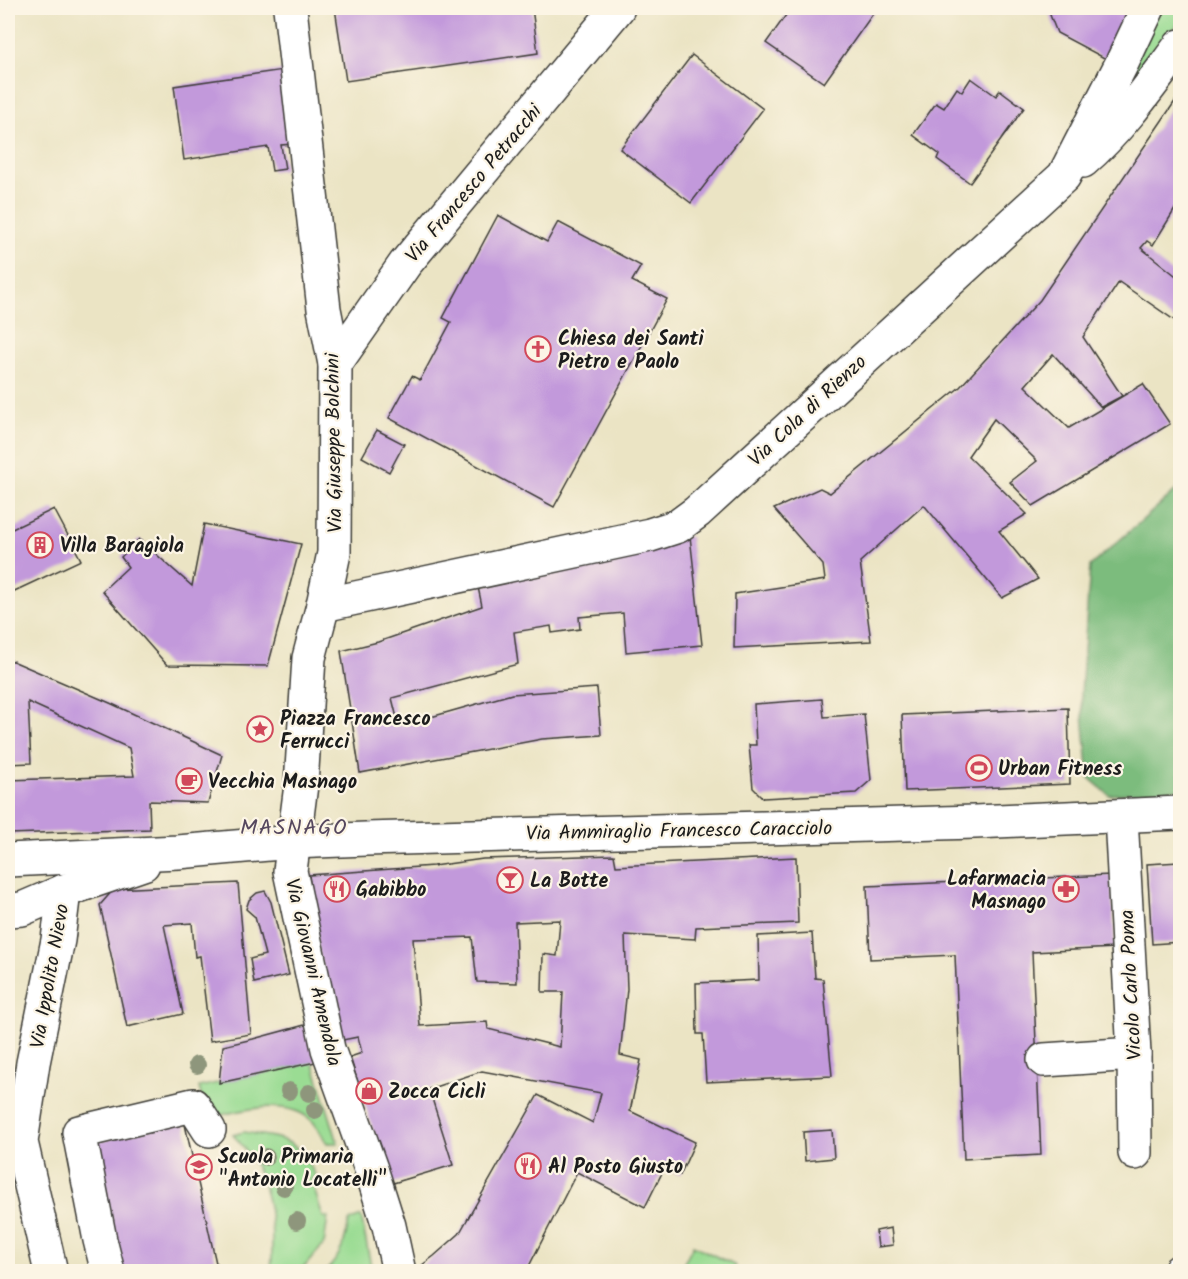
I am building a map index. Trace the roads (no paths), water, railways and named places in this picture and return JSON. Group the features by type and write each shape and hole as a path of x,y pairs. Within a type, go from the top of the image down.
{"street":[{"name":"Via Giuseppe Bolchini","path":"290,8 324,309 335,364 334,553 309,658 301,785 292,842"},
{"name":"Via Francesco Petracchi","path":"335,364 405,264 618,8"},
{"name":"Via Cola di Rienzo","path":"323,605 650,535 678,526 697,512 1064,176 1148,8"},
{"path":"1064,176 1106,139 1180,46"},
{"name":"Via Ammiraglio Francesco Caracciolo","path":"8,860 178,852 292,842 1120,817 1180,813"},
{"name":"Vicolo Carlo Poma","path":"1120,817 1134,1054 1135,1153"},
{"name":"Via Giovanni Amendola","path":"292,842 290,872 328,1049 371,1168 389,1226 399,1272"},
{"name":"Via Ammiraglio Francesco Caracciolo","path":"8,909 22,909 64,891 178,852"},
{"name":"Via Ippolito Nievo","path":"51,1272 21,1142 33,1063 58,940 64,891"},
{"path":"1044,1060 1134,1054"},
{"path":"108,1272 79,1132 193,1105 209,1130"}],"place":[{"name":"Chiesa dei Santi Pietro e Paolo","path":"538,349"},
{"name":"Villa Baragiola","path":"40,545"},
{"name":"Piazza Francesco Ferrucci","path":"260,729"},
{"name":"Urban Fitness","path":"979,768"},
{"name":"Vecchia Masnago","path":"189,781"},
{"name":"La Botte","path":"510,880"},
{"name":"Gabibbo","path":"337,889"},
{"name":"Lafarmacia Masnago","path":"1066,889"},
{"name":"Zocca Cicli","path":"369,1091"},
{"name":"Al Posto Giusto","path":"528,1166"},
{"name":"Scuola Primaria \"Antonio Locatelli\"","path":"199,1167"}],"district":[{"name":"MASNAGO","path":"294,826"}]}
